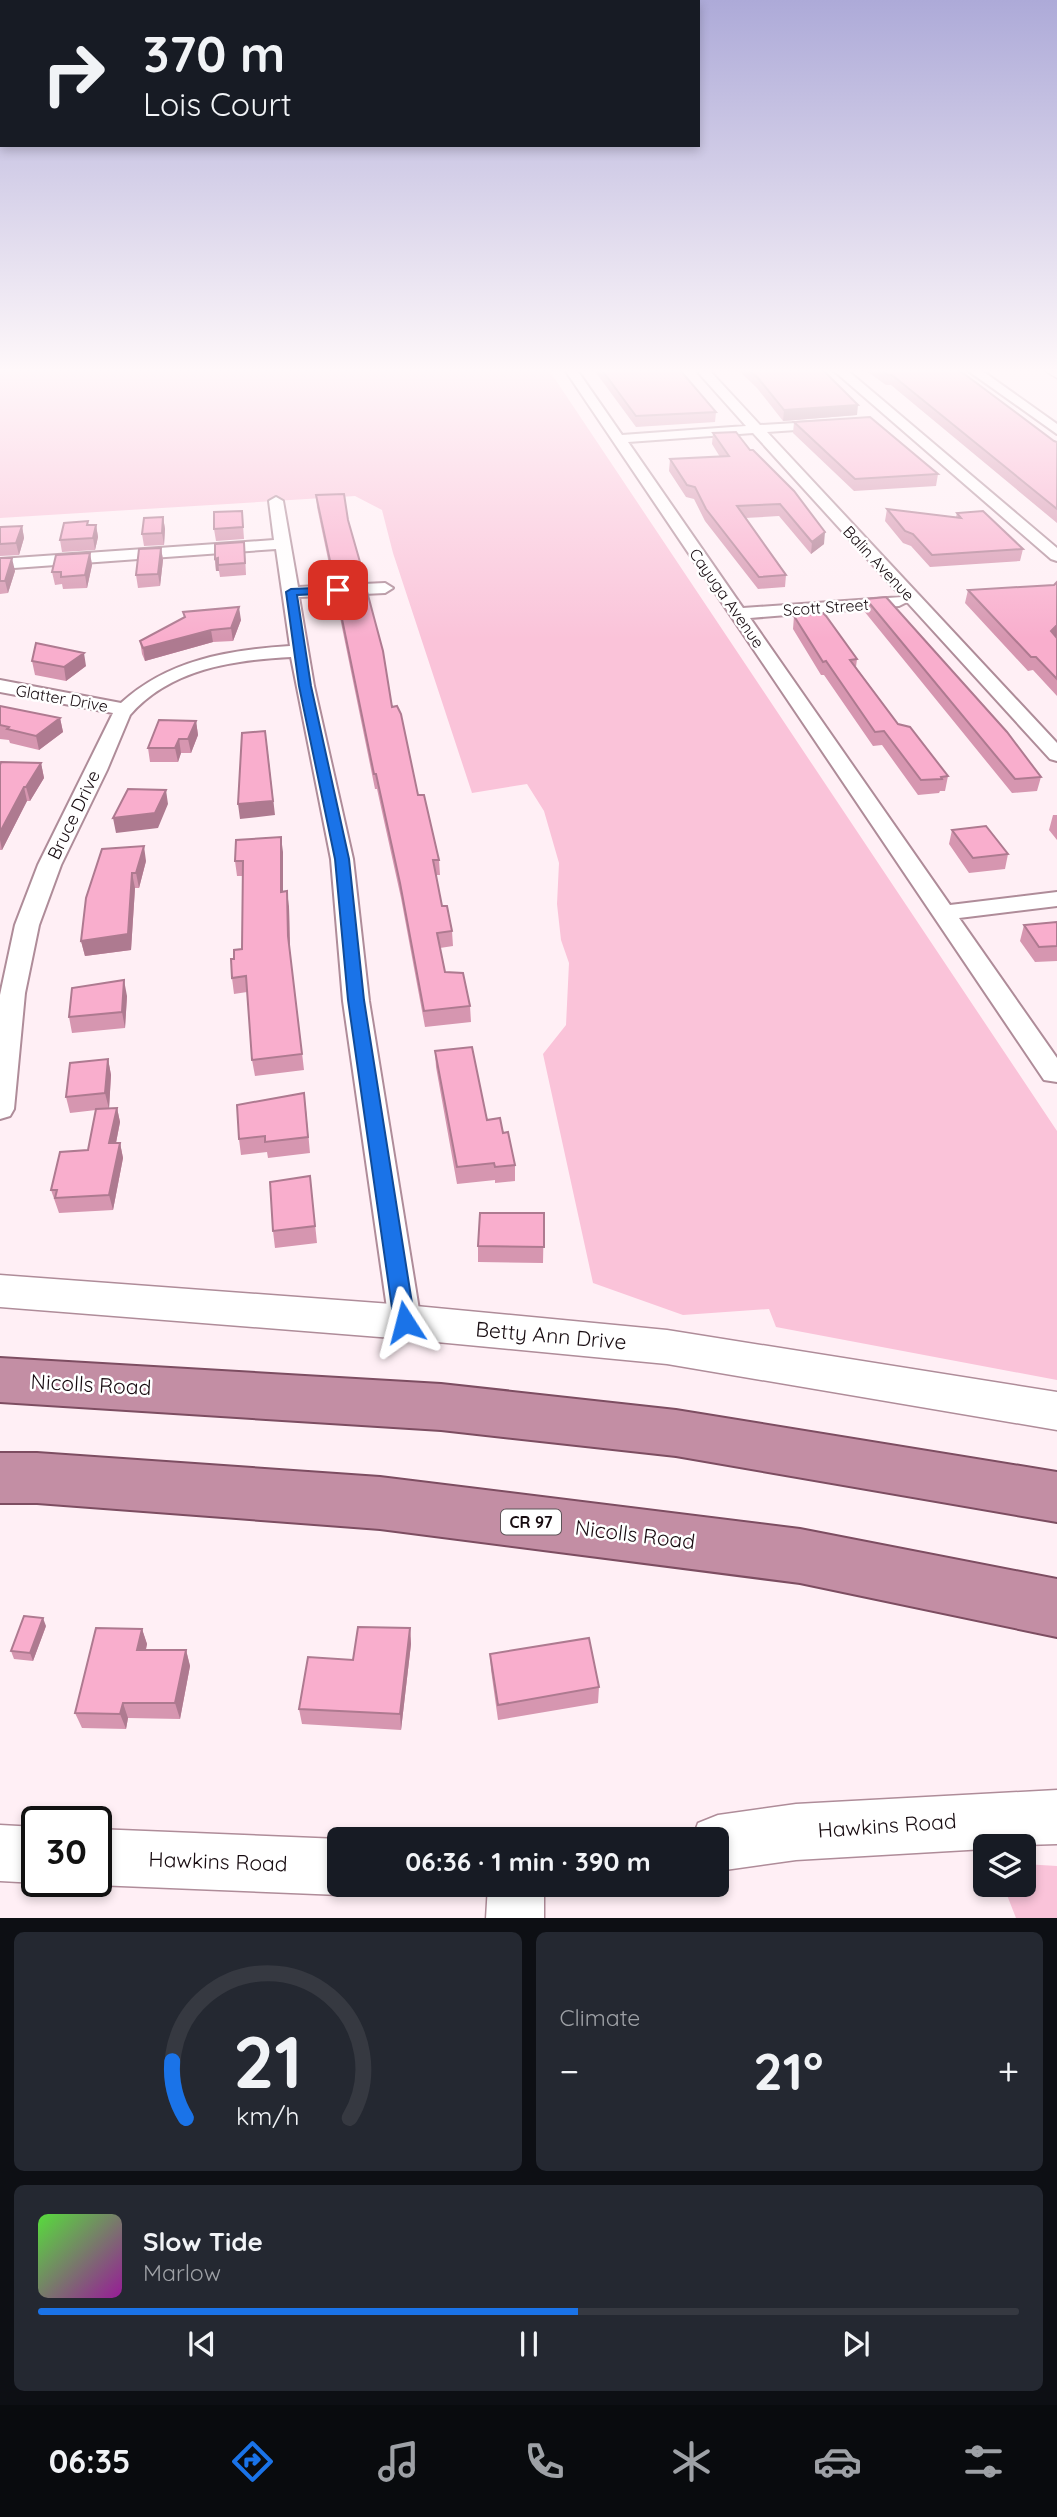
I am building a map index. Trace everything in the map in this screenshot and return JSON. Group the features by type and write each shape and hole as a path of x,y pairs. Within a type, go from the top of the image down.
{"highway":[{"name":"Nicolls Road","path":"0,1380 441,1407 662,1431 1057,1497"},
{"name":"Nicolls Road","path":"0,1478 51,1479 380,1503 800,1556 1057,1608"}],"street":[{"name":"Cayuga Avenue","path":"632,460 944,913"},
{"name":"Balin Avenue","path":"784,460 1057,755"},
{"path":"937,460 1057,556"},
{"path":"276,501 298,651 342,859 356,1000 405,1322"},
{"path":"0,564 281,544"},
{"path":"291,592 385,588"},
{"name":"Scott Street","path":"738,614 914,600"},
{"name":"Bruce Drive","path":"0,1109 17,965 27,924 66,828 124,709 170,676 192,667 223,658 298,651"},
{"name":"Glatter Drive","path":"0,686 124,709"},
{"path":"1054,1074 944,913 1057,899"},
{"name":"Betty Ann Drive","path":"0,1291 405,1322 667,1347 1057,1411"},
{"name":"Hawkins Road","path":"729,1841 796,1832 1057,1817"},
{"path":"0,1853 21,1854"},
{"name":"Hawkins Road","path":"112,1858 327,1866"},
{"path":"515,1918 516,1897"}],"shaded area":[{"path":"0,460 609,460 1057,1131 1057,1380 776,1327 769,1309 683,1315 593,1283 543,1054 566,1025 569,963 561,940 557,904 559,863 544,811 527,784 472,793 393,553 382,510 355,496 0,518"},
{"path":"1036,1865 1057,1866 1057,1918 1016,1918 1008,1897 1036,1897"}],"building":[{"path":"670,460 763,460 794,491 825,532 812,542 780,504 737,506 786,575 759,577 706,509 695,487 687,485"},
{"path":"834,460 921,460 938,474 855,479"},
{"path":"996,460 1057,460 1057,509"},
{"path":"344,494 348,520 362,569 332,570 316,495"},
{"path":"887,509 961,518 957,513 983,511 1023,549 932,555 913,534 905,531"},
{"path":"242,511 243,527 214,529 214,512"},
{"path":"163,517 162,533 142,534 144,518"},
{"path":"88,521 87,525 96,525 93,538 60,540 64,523"},
{"path":"22,526 16,543 0,544 0,527"},
{"path":"244,542 245,563 218,565 218,558 215,559 215,544"},
{"path":"161,548 158,574 136,575 139,549"},
{"path":"90,553 85,575 61,577 61,572 52,572 56,555"},
{"path":"0,558 12,558 5,581 0,581"},
{"path":"1057,582 1057,625 1051,631 1057,638 1057,679 1036,657 1031,657 968,590 1054,585"},
{"path":"365,584 383,651 392,707 397,706 401,714 418,795 424,795 439,860 433,860 442,906 447,906 452,931 437,933 445,972 463,973 470,1006 424,1011 400,883 374,774 335,585"},
{"path":"886,597 1007,732 1041,777 1015,779 866,599"},
{"path":"239,607 231,628 211,630 143,648 140,641 185,617 183,612"},
{"path":"823,613 857,659 850,660 898,724 910,727 948,776 921,780 884,731 875,732 826,661 823,662 794,616"},
{"path":"36,643 84,653 64,667 32,661"},
{"path":"0,706 60,718 36,736 0,725"},
{"path":"159,720 196,721 188,739 179,739 175,748 148,748"},
{"path":"265,731 273,801 238,804 242,733"},
{"path":"1,762 41,763 24,787 0,832 0,765"},
{"path":"128,789 166,790 155,813 113,818"},
{"path":"986,826 1008,854 973,858 952,830"},
{"path":"281,837 281,892 287,891 288,936 302,1054 252,1060 246,976 232,978 231,959 234,959 234,950 242,949 243,861 235,861 236,840"},
{"path":"144,846 136,873 132,873 128,934 81,941 86,898 102,849"},
{"path":"1057,922 1057,946 1039,947 1024,925"},
{"path":"124,980 122,1012 69,1017 72,988"},
{"path":"472,1047 487,1120 500,1118 503,1133 508,1132 515,1165 495,1167 494,1163 457,1167 435,1051"},
{"path":"108,1059 105,1093 66,1097 70,1063"},
{"path":"304,1093 308,1137 265,1142 265,1136 239,1139 237,1105"},
{"path":"117,1108 109,1143 120,1143 109,1195 55,1198 57,1190 51,1190 60,1152 88,1150 96,1109"},
{"path":"310,1176 315,1226 273,1231 270,1182"},
{"path":"480,1213 544,1213 544,1247 478,1246"},
{"path":"24,1616 43,1618 30,1653 11,1651"},
{"path":"358,1627 410,1628 400,1714 299,1709 308,1657 353,1660"},
{"path":"96,1628 142,1629 137,1650 186,1650 175,1703 123,1703 120,1714 75,1713"},
{"path":"589,1638 599,1687 498,1705 490,1654"}],"route":[{"path":"338,590 291,592 298,651 342,859 356,1000 405,1322"}]}
